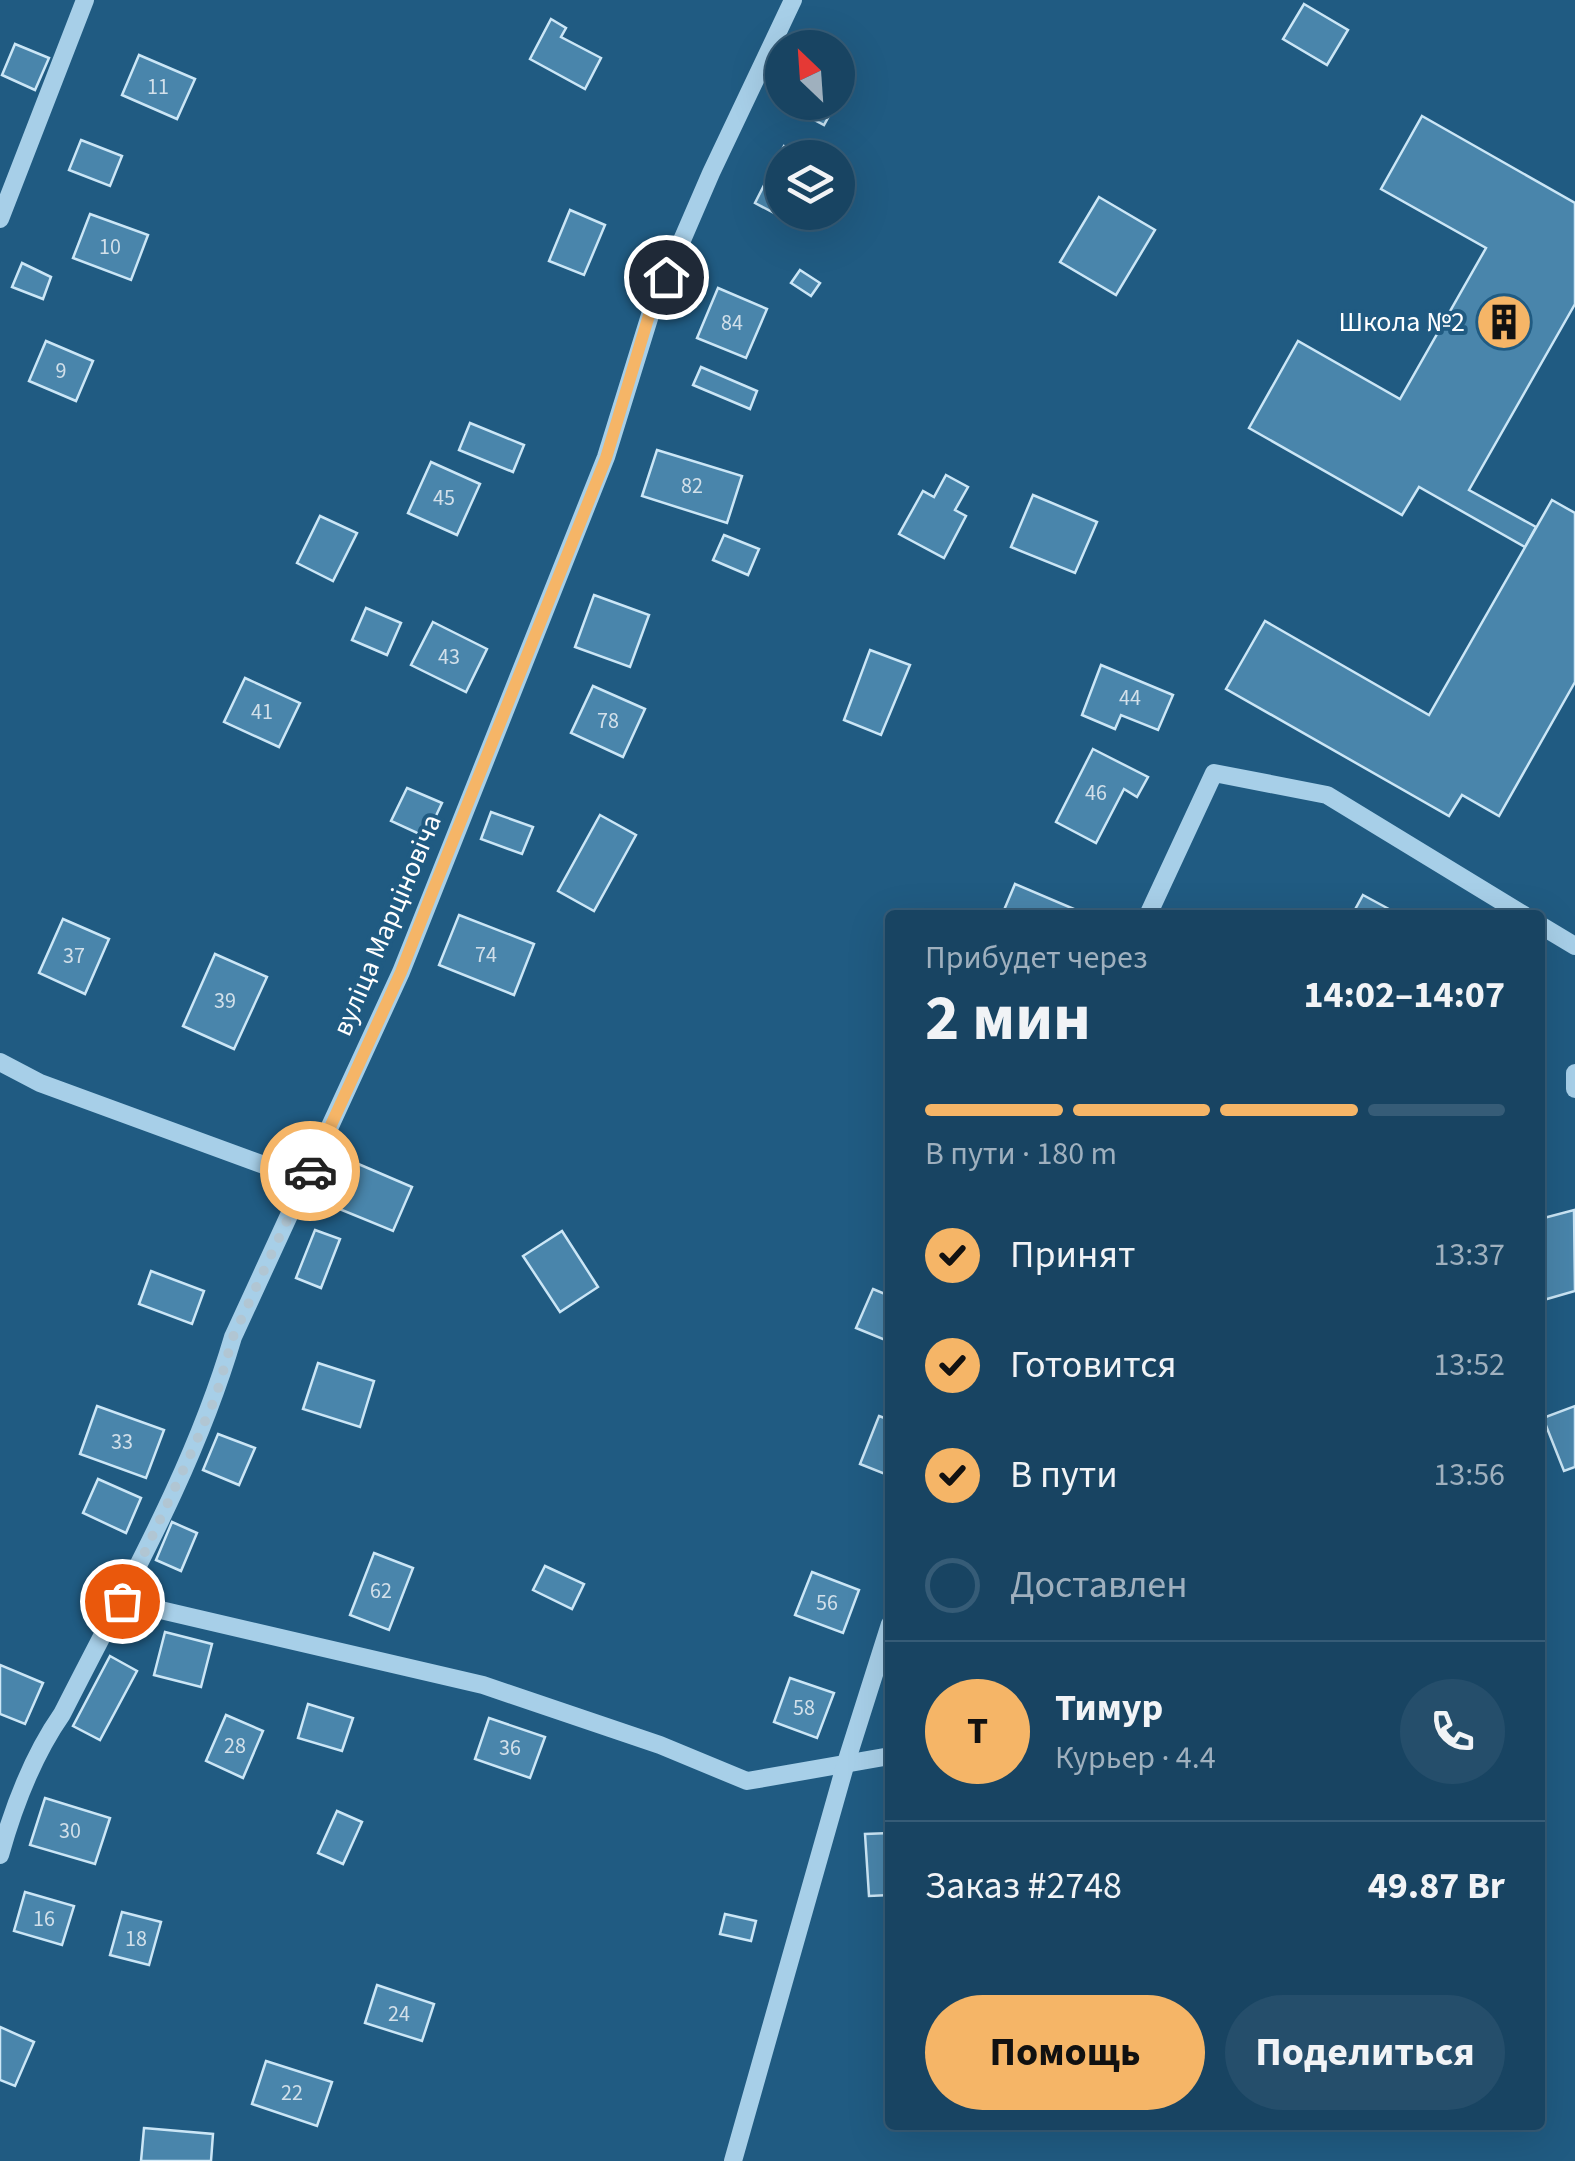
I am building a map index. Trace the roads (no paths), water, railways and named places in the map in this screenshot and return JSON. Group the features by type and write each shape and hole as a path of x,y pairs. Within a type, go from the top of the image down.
{"street":[{"path":"0,218 85,0"},
{"name":"вуліца Марціновіча","path":"0,1855 13,1809 44,1740 122,1601 193,1449 216,1396 233,1337 401,972 598,476 650,312 793,0"},
{"path":"1150,910 1214,773 1326,794 1516,910"},
{"path":"1545,928 1575,946"},
{"path":"0,1062 40,1083 305,1180"},
{"path":"1575,1073 1575,1090"},
{"path":"122,1601 483,1685 660,1744 746,1781 885,1757"},
{"path":"732,2161 885,1640"}],"place":[{"name":"Школа №2","path":"1504,322"}]}
